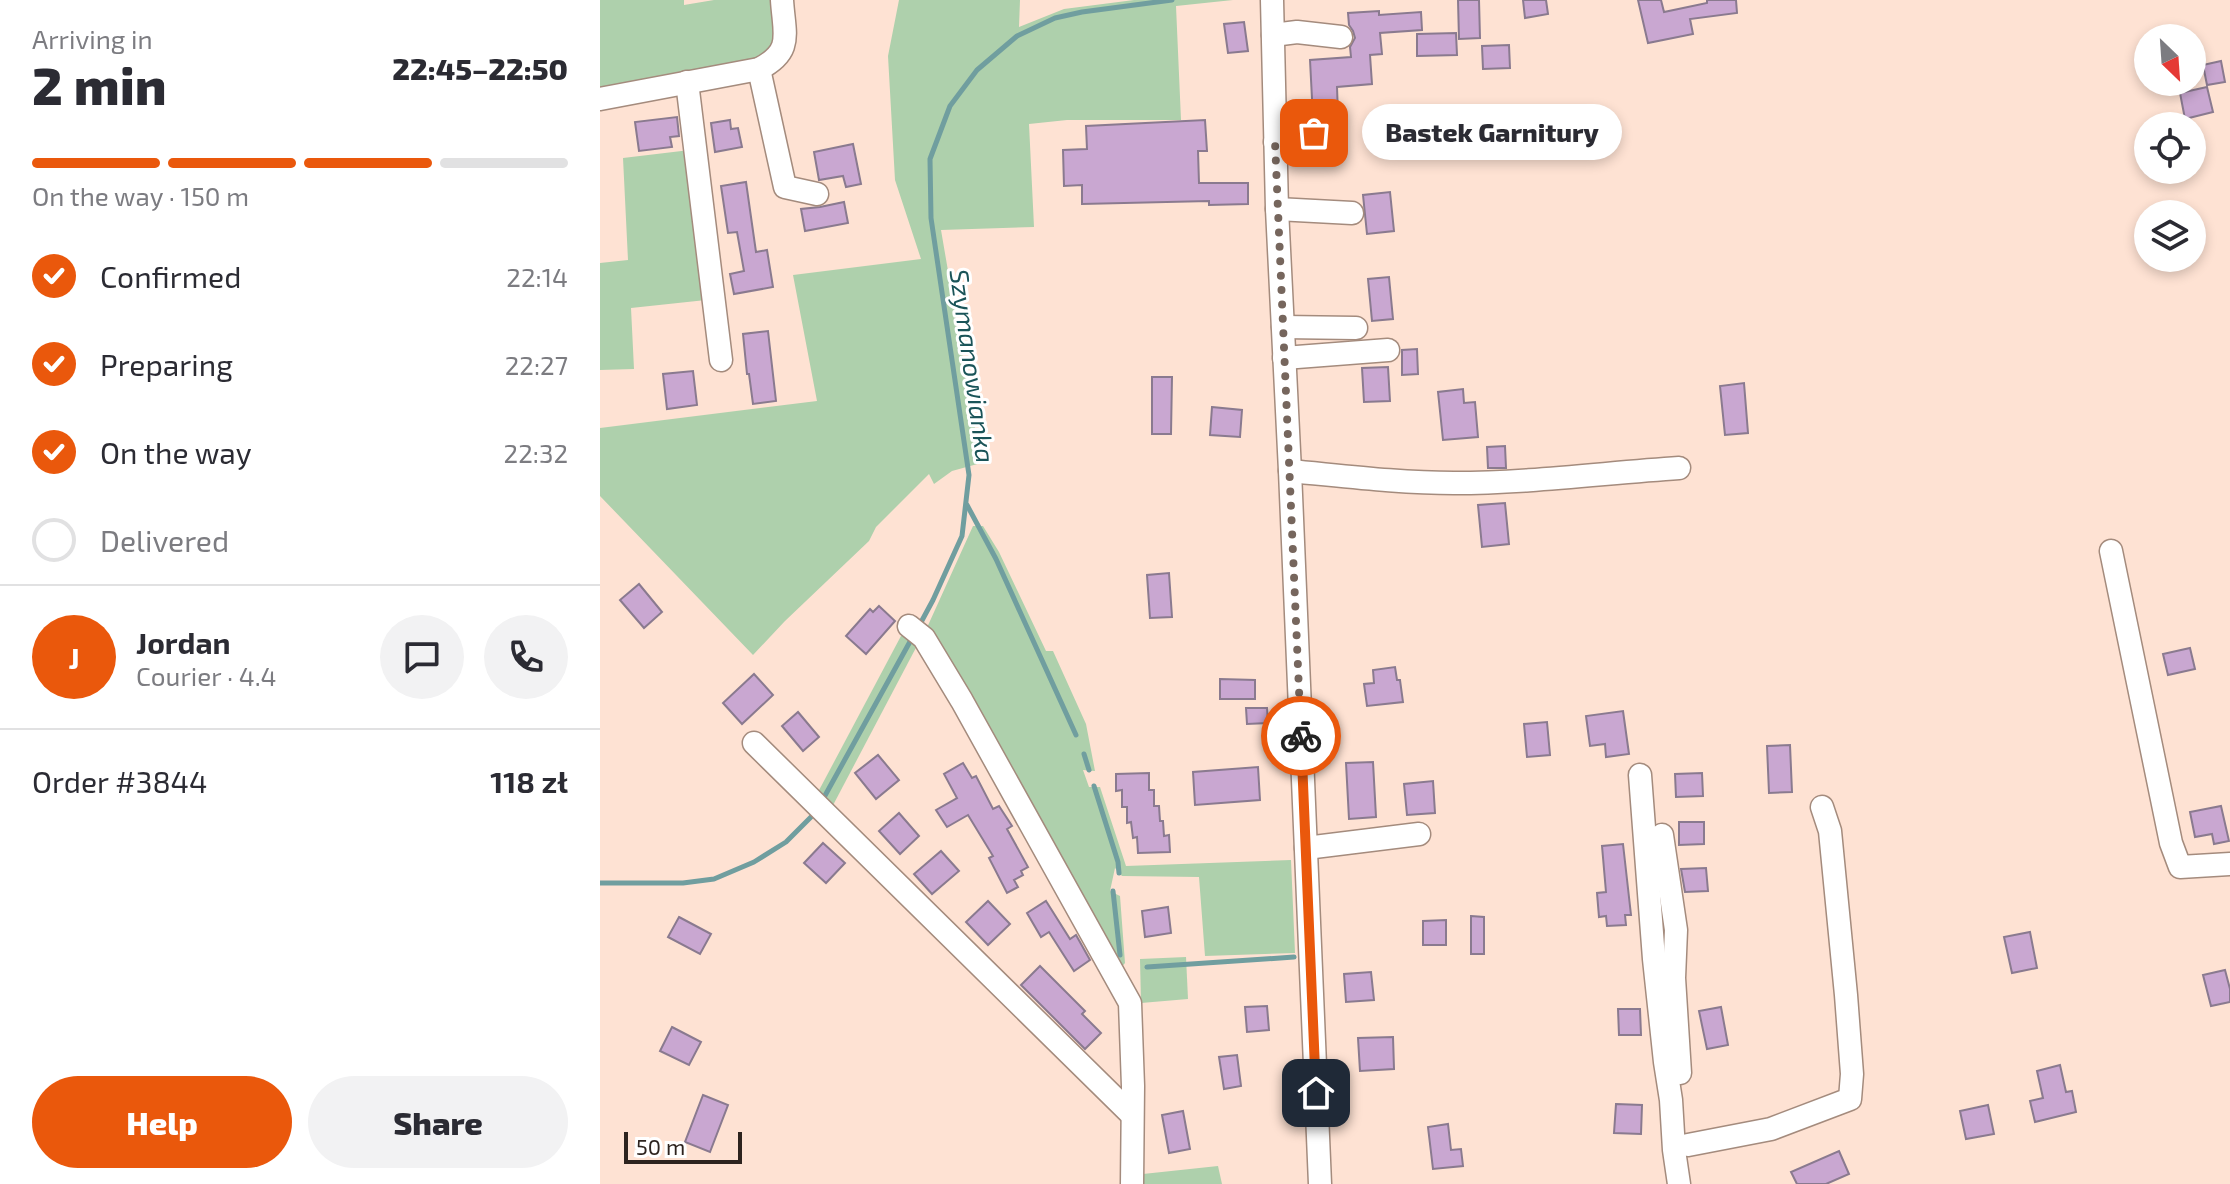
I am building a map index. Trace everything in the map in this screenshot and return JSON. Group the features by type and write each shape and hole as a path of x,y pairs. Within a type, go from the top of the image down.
{"street":[{"path":"600,99 759,69 772,63 781,55 785,43 782,0"},
{"path":"1272,0 1277,209 1320,1184"},
{"path":"1273,35 1297,32 1341,37"},
{"path":"759,69 785,187 817,194"},
{"path":"687,82 721,360"},
{"path":"1275,142 1335,128"},
{"path":"1277,209 1352,213"},
{"path":"1283,327 1356,328"},
{"path":"1284,358 1388,350"},
{"path":"1290,471 1451,483 1506,482 1679,468"},
{"path":"2111,551 2171,843 2180,867 2230,864"},
{"path":"916,632 962,701 1126,994 1131,1010 1132,1184"},
{"path":"754,743 1132,1115"},
{"path":"1640,775 1654,959 1679,1184"},
{"path":"1688,1145 1771,1129 1850,1099 1852,1074 1846,995 1830,831 1822,807"},
{"path":"1306,848 1419,834"},
{"path":"1662,835 1676,930 1674,978 1682,1099 1671,1100"}],"green space":[{"path":"600,0 684,0 684,5 714,0 775,0 773,57 600,93"},
{"path":"899,0 1020,0 1019,27 1064,9 1134,0 1233,0 1176,6 1181,120 1067,120 1029,124 1034,227 941,230 981,463 952,471 934,484 929,474 876,527 869,541 753,655 600,496 600,428 817,401 793,275 921,259 895,180 888,56"},
{"path":"690,150 706,300 631,308 634,369 600,370 600,263 628,260 623,158"},
{"path":"973,526 983,526 999,552 1046,651 1053,651 1086,724 1095,771 1083,770 1089,787 1100,787 1126,866 1291,860 1295,953 1205,956 1199,877 1122,876 1115,868 1110,891 1120,896 1125,963 1120,969 925,632"},
{"path":"907,635 919,642 831,809 817,794 901,636"},
{"path":"1186,957 1188,999 1141,1003 1140,959"},
{"path":"1218,1166 1222,1184 1139,1184 1143,1174"}],"building":[{"path":"1458,0 1479,0 1480,38 1459,39"},
{"path":"1523,0 1546,0 1548,14 1525,18"},
{"path":"1638,0 1661,0 1664,12 1707,3 1707,0 1736,0 1737,13 1690,19 1693,34 1648,43"},
{"path":"1379,11 1379,15 1421,12 1422,30 1380,33 1382,54 1370,55 1372,84 1337,87 1338,115 1313,118 1310,60 1351,57 1350,47 1355,38 1348,13"},
{"path":"1244,22 1248,51 1228,53 1224,24"},
{"path":"1456,33 1457,55 1417,56 1417,34"},
{"path":"1509,45 1510,68 1483,69 1482,46"},
{"path":"2221,61 2225,82 2207,85 2206,64"},
{"path":"2206,87 2213,112 2184,112 2181,96 2206,96"},
{"path":"677,117 679,136 670,137 672,147 639,151 635,122"},
{"path":"730,120 731,129 738,128 742,147 715,152 711,123"},
{"path":"1205,120 1207,151 1198,151 1199,183 1248,183 1248,204 1209,205 1209,201 1082,204 1082,185 1064,186 1063,150 1087,149 1086,126"},
{"path":"853,144 861,184 846,187 843,176 819,180 814,152"},
{"path":"746,182 756,252 767,250 773,287 734,294 730,274 744,271 737,232 728,233 721,186"},
{"path":"1390,192 1394,231 1367,234 1363,195"},
{"path":"844,202 848,223 805,231 801,209"},
{"path":"1389,277 1393,319 1372,321 1368,279"},
{"path":"768,331 776,401 753,404 743,334"},
{"path":"1417,349 1418,374 1402,375 1402,350"},
{"path":"1388,367 1390,401 1364,402 1362,368"},
{"path":"693,371 697,405 667,409 663,374"},
{"path":"1152,377 1172,377 1171,434 1152,434"},
{"path":"1744,383 1748,433 1725,435 1720,386"},
{"path":"1463,389 1464,403 1475,402 1478,437 1443,440 1438,392"},
{"path":"1212,407 1242,410 1240,437 1210,435"},
{"path":"1505,446 1506,468 1488,468 1487,447"},
{"path":"1505,503 1509,544 1482,547 1478,505"},
{"path":"1169,573 1172,617 1150,618 1147,575"},
{"path":"639,584 662,612 644,628 620,600"},
{"path":"879,606 895,621 866,654 846,636 870,609 873,612"},
{"path":"2190,648 2195,669 2168,675 2163,654"},
{"path":"1395,667 1403,702 1367,706 1364,684 1374,683 1373,670"},
{"path":"754,674 773,695 742,724 723,703"},
{"path":"1220,679 1255,680 1255,699 1220,699"},
{"path":"1246,708 1267,708 1268,723 1247,724"},
{"path":"1623,711 1629,754 1606,757 1605,744 1590,746 1586,716"},
{"path":"798,712 819,737 803,751 782,726"},
{"path":"1547,722 1550,755 1527,757 1524,724"},
{"path":"1790,745 1792,792 1769,793 1767,746"},
{"path":"878,755 899,780 876,799 855,773"},
{"path":"1373,762 1376,817 1349,819 1346,763"},
{"path":"963,763 972,778 976,776 993,809 999,806 1012,826 1007,829 1028,867 1021,871 1023,875 1014,880 1018,887 1007,893 989,858 993,856 968,815 947,827 936,810 957,798 944,774"},
{"path":"1258,767 1260,800 1195,805 1193,772"},
{"path":"1149,773 1149,790 1154,790 1154,806 1159,806 1164,836 1169,835 1170,852 1138,853 1137,837 1133,838 1131,822 1127,823 1127,807 1122,807 1122,790 1116,791 1116,774"},
{"path":"1702,773 1703,796 1676,797 1675,774"},
{"path":"1433,781 1435,813 1407,815 1404,784"},
{"path":"2221,806 2229,841 2214,844 2212,834 2195,837 2190,812"},
{"path":"899,813 919,836 900,854 879,831"},
{"path":"1679,822 1704,822 1704,844 1679,845"},
{"path":"823,843 845,863 826,883 804,863"},
{"path":"1623,844 1631,915 1625,915 1626,925 1607,926 1606,916 1599,917 1597,893 1606,892 1602,846"},
{"path":"941,851 959,871 932,894 914,874"},
{"path":"1706,868 1708,891 1685,892 1681,869"},
{"path":"988,901 1010,924 988,945 966,922"},
{"path":"1046,901 1070,939 1076,935 1090,960 1074,971 1049,932 1041,937 1027,913"},
{"path":"1168,907 1171,933 1145,937 1142,911"},
{"path":"1471,916 1484,917 1484,954 1471,954"},
{"path":"679,917 711,934 700,954 668,937"},
{"path":"1446,920 1446,945 1423,945 1423,921"},
{"path":"2030,932 2037,968 2012,973 2004,937"},
{"path":"1040,966 1085,1011 1082,1014 1101,1033 1085,1049 1021,985"},
{"path":"2225,970 2230,1002 2211,1006 2203,975"},
{"path":"1371,972 1374,1000 1346,1002 1344,974"},
{"path":"1267,1006 1269,1030 1247,1032 1245,1007"},
{"path":"1721,1007 1728,1045 1707,1049 1699,1011"},
{"path":"1618,1009 1640,1009 1641,1035 1619,1035"},
{"path":"672,1027 701,1042 689,1065 660,1051"},
{"path":"1393,1037 1394,1069 1360,1071 1358,1038"},
{"path":"1237,1055 1241,1086 1224,1089 1219,1057"},
{"path":"2060,1065 2066,1092 2072,1091 2076,1112 2035,1122 2030,1101 2043,1098 2037,1071"},
{"path":"703,1095 728,1105 710,1152 685,1142"},
{"path":"1616,1104 1642,1105 1641,1134 1614,1133"},
{"path":"1988,1105 1994,1134 1966,1139 1960,1111"},
{"path":"1183,1111 1190,1149 1169,1153 1162,1115"},
{"path":"1448,1124 1451,1150 1461,1149 1463,1166 1433,1169 1428,1127"},
{"path":"1839,1151 1849,1174 1826,1184 1797,1184 1791,1172"}],"waterway":[{"name":"Szymanowianka","path":"919,626 962,536 969,475 931,218 930,159 950,106 977,70 1017,36 1055,18 1172,0"},
{"path":"967,505 996,559 1076,735"},
{"name":"Szymanowianka","path":"822,801 912,638"},
{"path":"1084,754 1089,770"},
{"path":"1094,786 1119,873"},
{"name":"Szymanowianka","path":"600,883 683,883 714,879 754,862 786,842 815,813"},
{"path":"1113,891 1120,955"},
{"path":"1147,967 1294,957"}],"way so far":[{"path":"1301,736 1275,142 1314,133"}],"place":[{"name":"Bastek Garnitury","path":"1314,133"}],"route":[{"path":"1301,736 1316,1093"}]}
